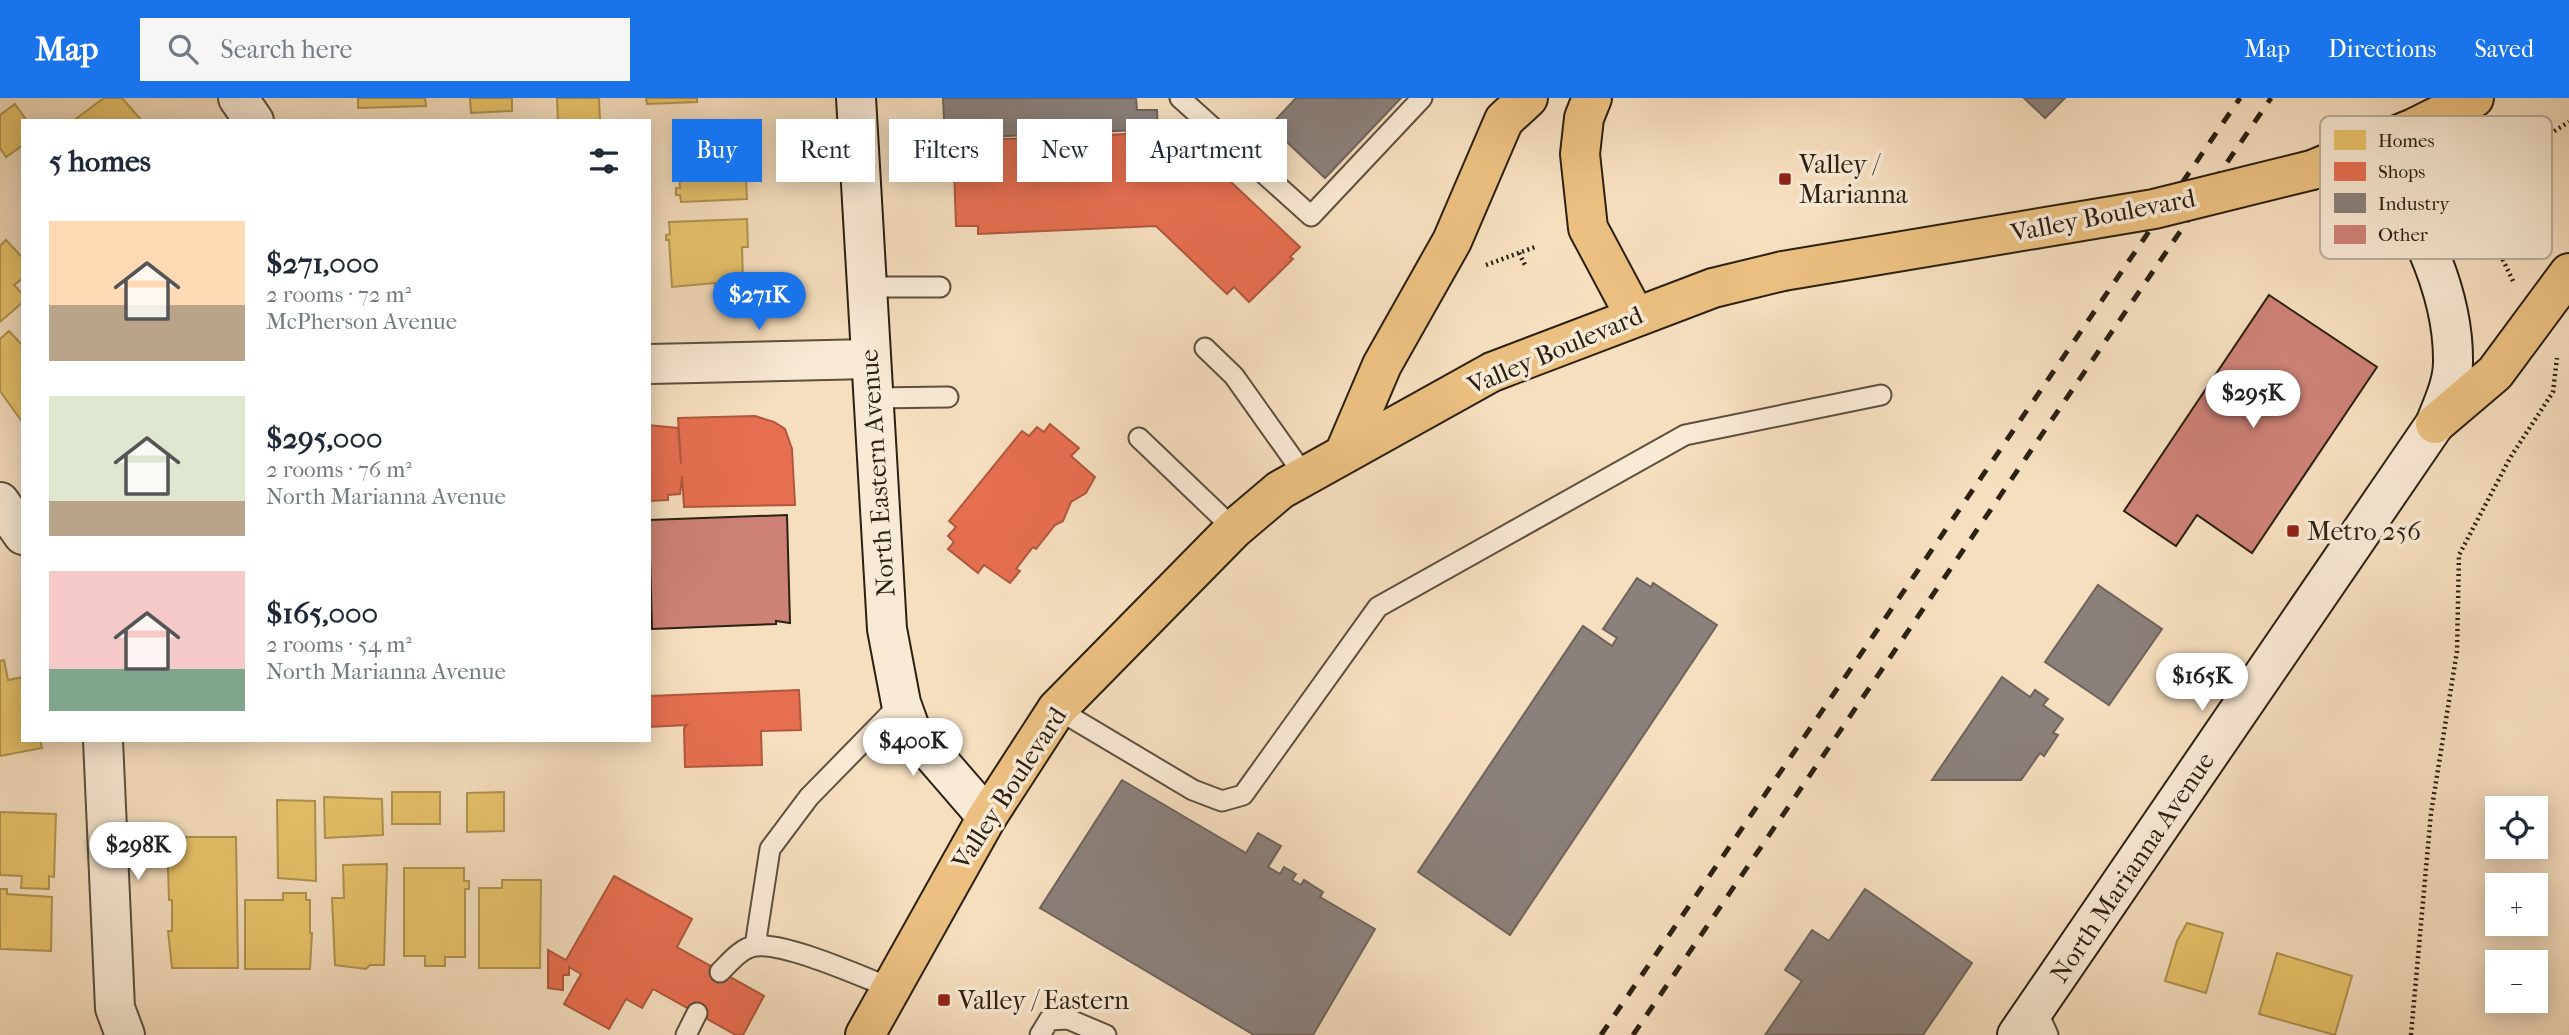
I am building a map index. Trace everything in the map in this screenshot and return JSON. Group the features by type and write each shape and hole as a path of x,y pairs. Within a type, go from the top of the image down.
{"main road":[{"name":"North Eastern Avenue","path":"856,98 869,359 887,629 901,703 910,728 987,817"},
{"path":"1344,454 1382,365 1452,241 1504,120 1528,98"},
{"path":"1592,98 1584,118 1580,154 1588,228 1635,316"},
{"name":"Valley Boulevard","path":"2436,116 2474,98"},
{"name":"Valley Boulevard","path":"865,1035 987,817 1058,709 1234,529 1280,490 1492,372 1713,288 1783,271 2154,209 2320,167"},
{"name":"North Marianna Avenue","path":"2034,1026 2435,424 2449,387 2453,362 2447,304 2429,259"},
{"path":"2435,424 2495,373 2569,273"},
{"path":"651,364 869,359"},
{"path":"0,502 21,532"},
{"path":"103,742 115,1008 125,1035"}],"lane":[{"path":"1180,98 1311,216 1422,98"},
{"path":"866,287 940,287"},
{"path":"1205,348 1234,376 1305,476"},
{"path":"1058,709 1193,790 1222,801 1243,795 1378,607 1685,435 1881,395"},
{"path":"872,398 948,397"},
{"path":"1139,438 1234,529"},
{"path":"755,946 770,849 809,797 901,703"},
{"path":"720,972 736,956 755,946 790,951 891,988"},
{"path":"686,1035 697,1013"},
{"path":"1040,1035 1049,1020 1068,1019 1106,1035"}],"path":[{"path":"2552,132 2569,122"},
{"path":"1481,267 1535,247"},
{"path":"1519,253 1526,267"},
{"path":"2502,259 2514,285"},
{"path":"2411,1035 2429,825 2457,651 2459,555 2510,458 2553,392 2557,354"}],"building: Homes":[{"path":"104,98 122,98 140,119 76,119"},
{"path":"358,98 425,98 426,106 358,108"},
{"path":"470,98 512,98 512,111 471,113"},
{"path":"557,98 599,98 600,119 558,119"},
{"path":"646,98 697,98 697,102 647,104"},
{"path":"15,104 26,119 21,119 21,146 6,157 0,148 0,115"},
{"path":"680,182 746,182 747,199 681,202 680,195 676,195 676,188 680,188"},
{"path":"747,219 748,247 742,247 743,283 723,283 723,287 715,287 715,283 672,287 669,240 666,240 666,235 670,234 669,222"},
{"path":"6,240 21,256 21,280 14,285 21,293 21,304 0,322 0,246"},
{"path":"9,331 21,344 21,420 0,391 0,339"},
{"path":"4,660 8,680 21,677 21,742 40,742 42,748 0,756 0,661"},
{"path":"392,792 440,792 440,824 392,824"},
{"path":"504,792 504,831 467,832 467,793"},
{"path":"324,797 382,799 383,835 325,838"},
{"path":"277,800 315,801 316,881 278,878"},
{"path":"0,812 56,814 54,877 49,876 49,889 21,888 22,876 0,875"},
{"path":"167,837 236,837 238,968 172,968 168,931 172,931 172,900 169,900"},
{"path":"387,864 384,965 370,965 366,969 335,965 332,898 344,898 343,865"},
{"path":"404,868 464,868 464,881 469,881 469,889 465,889 465,957 445,957 445,966 425,966 425,956 404,956"},
{"path":"502,880 541,880 540,968 479,968 479,888 502,888"},
{"path":"0,889 7,889 7,894 52,897 51,951 0,949"},
{"path":"283,893 306,893 306,900 310,900 310,969 245,969 245,900 283,900"},
{"path":"2187,923 2223,933 2206,993 2165,981 2177,941"},
{"path":"2277,953 2352,976 2335,1035 2259,1014"}],"building: Shops":[{"path":"1126,134 1126,182 1231,182 1300,247 1290,257 1293,259 1249,302 1234,287 1227,294 1156,226 978,234 978,226 956,226 954,182 1003,182 1003,139 1017,138 1017,182 1112,182 1112,135"},
{"path":"755,416 785,429 792,449 795,505 684,507 682,476 680,494 668,495 668,500 651,501 651,425 678,428 681,464 678,418"},
{"path":"1050,424 1079,448 1071,456 1095,477 1086,493 1071,502 1063,521 1055,525 1036,549 1033,547 1016,569 1020,571 1010,583 984,565 978,573 948,549 954,542 948,536 956,527 949,521 1022,431 1029,436 1037,427 1044,432"},
{"path":"799,690 801,730 761,731 762,765 685,767 684,728 687,725 651,727 651,696"},
{"path":"614,876 692,919 677,947 764,996 743,1035 736,1035 653,989 642,1008 626,999 609,1029 564,1004 581,974 569,967 569,975 563,975 563,990 548,988 548,950 566,960"}],"building: Industry":[{"path":"943,98 1136,98 1137,110 1157,110 1157,119 1126,119 1126,131 1112,131 1112,119 1017,119 1017,136 1003,136 1003,119 944,119"},
{"path":"1296,98 1401,98 1325,178 1287,142 1287,119 1276,119"},
{"path":"2024,98 2065,98 2045,118"},
{"path":"1637,578 1651,587 1653,583 1717,625 1510,935 1418,872 1583,626 1612,646 1617,638 1603,629"},
{"path":"2098,585 2162,629 2109,705 2045,662"},
{"path":"2002,677 2030,697 2035,690 2048,699 2043,705 2063,719 2053,733 2058,735 2044,756 2040,753 2021,780 1932,780"},
{"path":"1122,780 1246,853 1258,833 1281,846 1268,867 1280,874 1284,867 1296,874 1292,880 1301,885 1304,880 1323,892 1320,897 1375,929 1313,1035 1254,1035 1040,908"},
{"path":"1865,889 1972,963 1923,1035 1765,1035 1802,981 1785,970 1812,930 1829,941"}],"building: Other":[{"path":"2269,295 2377,367 2252,553 2197,515 2176,546 2124,511"},
{"path":"787,515 790,623 776,621 776,624 652,629 651,520"}],"railway":[{"path":"1601,1035 2240,98"},
{"path":"1633,1035 2271,98"}],"place":[{"name":"Valley / Marianna","path":"1785,179"},
{"name":"Metro 256","path":"2293,531"},
{"name":"Valley / Eastern","path":"944,1000"}]}
